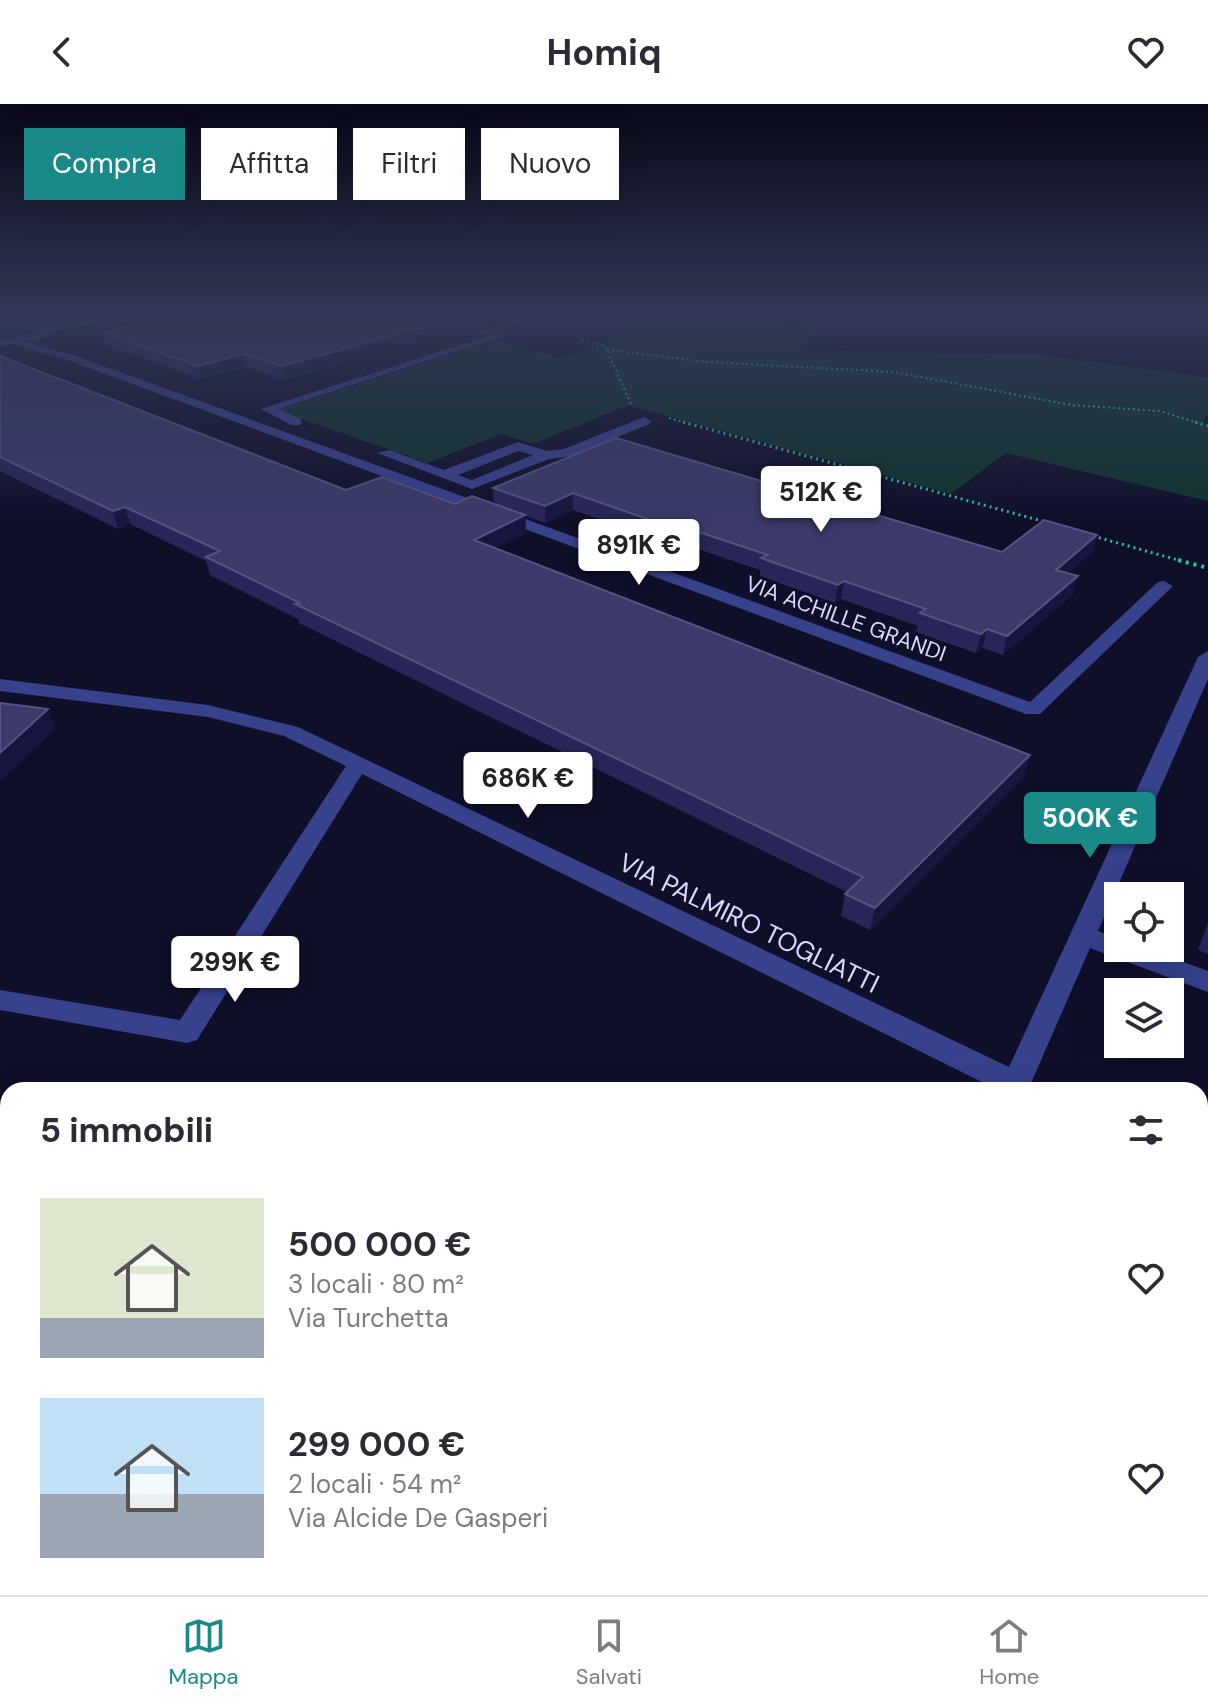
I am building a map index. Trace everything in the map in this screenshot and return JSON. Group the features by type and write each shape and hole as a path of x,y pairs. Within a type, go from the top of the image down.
{"street":[{"name":"VIA ACHILLE GRANDI","path":"150,384 440,483 1033,710 1164,586"},
{"path":"250,402 311,384"},
{"path":"313,428 267,409 347,384"},
{"path":"371,449 440,483 460,481 472,485 546,455 567,453 644,421"},
{"path":"440,483 518,446 546,455"},
{"path":"1017,1082 1207,662"},
{"name":"VIA PALMIRO TOGLIATTI","path":"0,685 208,711 291,731 1005,1082"},
{"path":"0,1000 187,1032 358,764"},
{"path":"1083,935 1208,982"}],"path":[{"path":"622,384 632,407"},
{"path":"956,384 1071,405 1160,411 1208,426"},
{"path":"663,416 1057,525"},
{"path":"1087,534 1208,568"}],"green space":[{"path":"360,384 1208,384 1208,412 1203,423 1208,424 1208,501 1006,453 951,494 628,405 533,444 501,434 427,463 277,410"}],"building":[{"path":"0,384 71,384 346,490 382,477 455,504 472,496 525,515 474,540 1030,755 875,908 845,894 863,877 295,604 300,603 206,557 220,551 125,507 113,511 0,457"},
{"path":"616,438 1002,552 1044,520 1097,535 1056,570 1078,576 1007,636 987,629 981,634 920,613 926,609 844,581 838,585 761,558 768,555 690,529 684,532 573,493 545,506 493,488"},
{"path":"0,703 48,709 0,753"}]}
